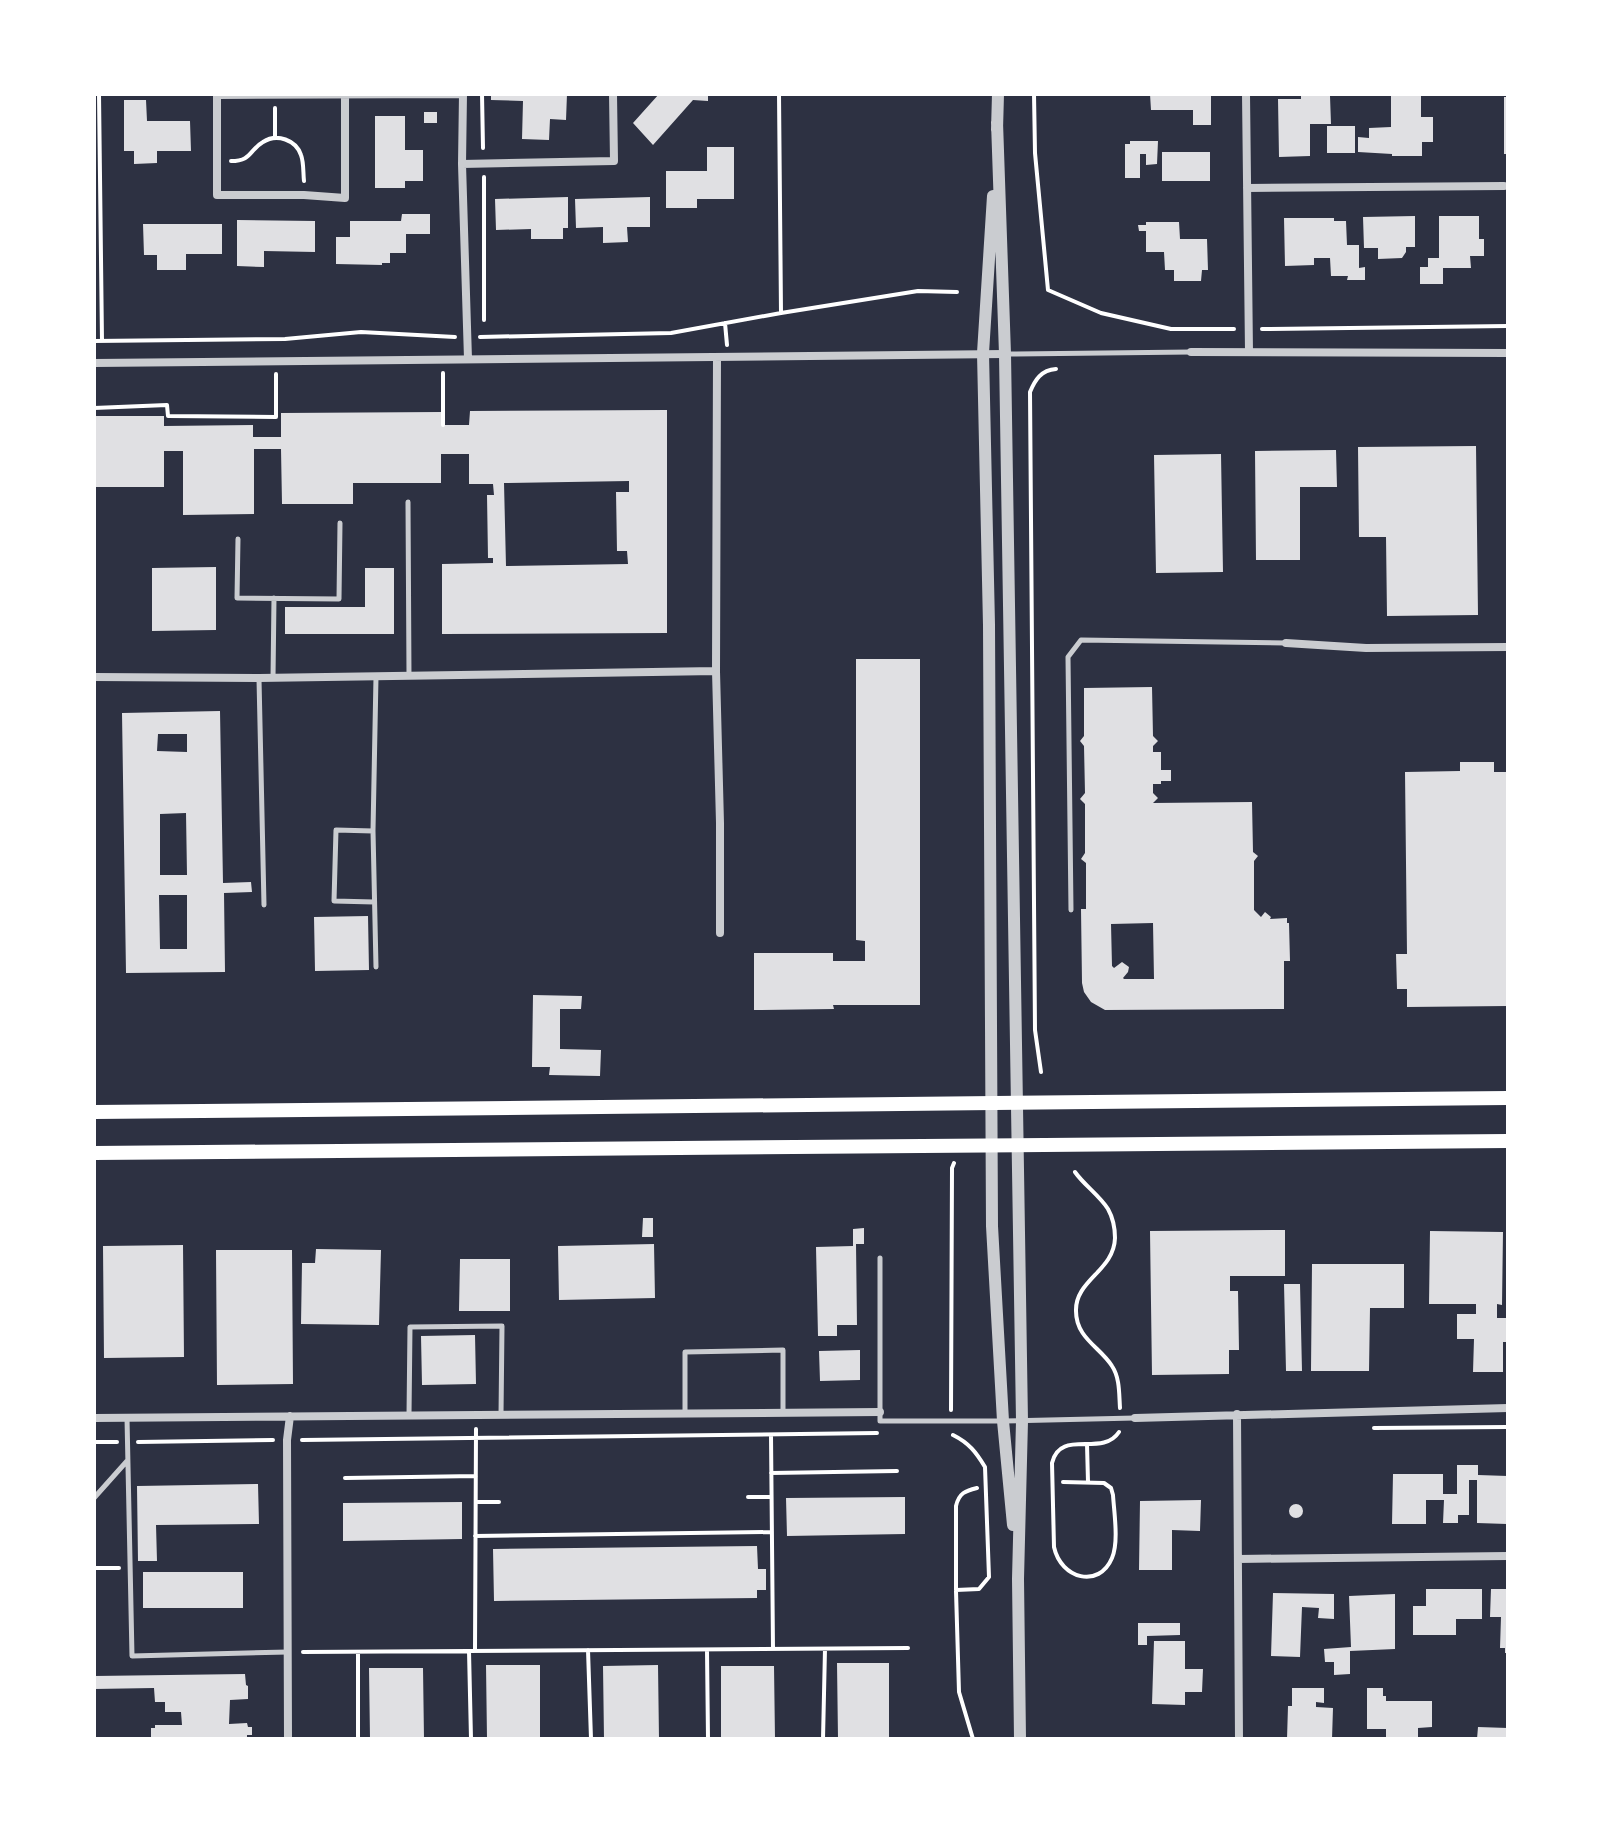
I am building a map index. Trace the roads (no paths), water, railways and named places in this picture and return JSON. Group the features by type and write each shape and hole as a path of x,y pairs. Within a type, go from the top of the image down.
{"main road":[{"path":"94,1112 1508,1098"},
{"path":"94,1153 1508,1141"}],"street":[{"path":"345,95 345,198 217,195 217,95 463,94 468,359"},
{"path":"462,164 614,161 613,94"},
{"path":"998,94 983,353 989,625 992,1226 1003,1421 1018,1579"},
{"path":"1246,94 1249,352"},
{"path":"997,122 1005,354 1022,1421 1018,1579 1020,1739"},
{"path":"1247,188 1504,186"},
{"path":"1191,352 1508,353"},
{"path":"94,363 1005,354"},
{"path":"717,357 716,671 720,933"},
{"path":"1286,643 1366,648 1508,647"},
{"path":"94,677 273,678 716,671"},
{"path":"1135,1418 1508,1408"},
{"path":"94,1418 880,1412"},
{"path":"1237,1414 1239,1739"},
{"path":"288,1739 287,1440 290,1416"},
{"path":"1238,1559 1508,1556"}],"lane":[{"path":"1005,354 1191,352"},
{"path":"408,502 409,675"},
{"path":"238,539 237,598 339,599 340,523"},
{"path":"273,678 274,598"},
{"path":"1071,910 1068,657 1074,648 1081,640 1286,643"},
{"path":"376,676 373,831 376,967"},
{"path":"259,678 264,905"},
{"path":"373,831 336,830 334,901 374,902"},
{"path":"880,1258 880,1421 1135,1418"},
{"path":"409,1415 410,1327 502,1326 501,1415"},
{"path":"685,1413 685,1352 783,1350 783,1412"},
{"path":"127,1417 132,1656 289,1652"},
{"path":"94,1498 128,1461"}]}
